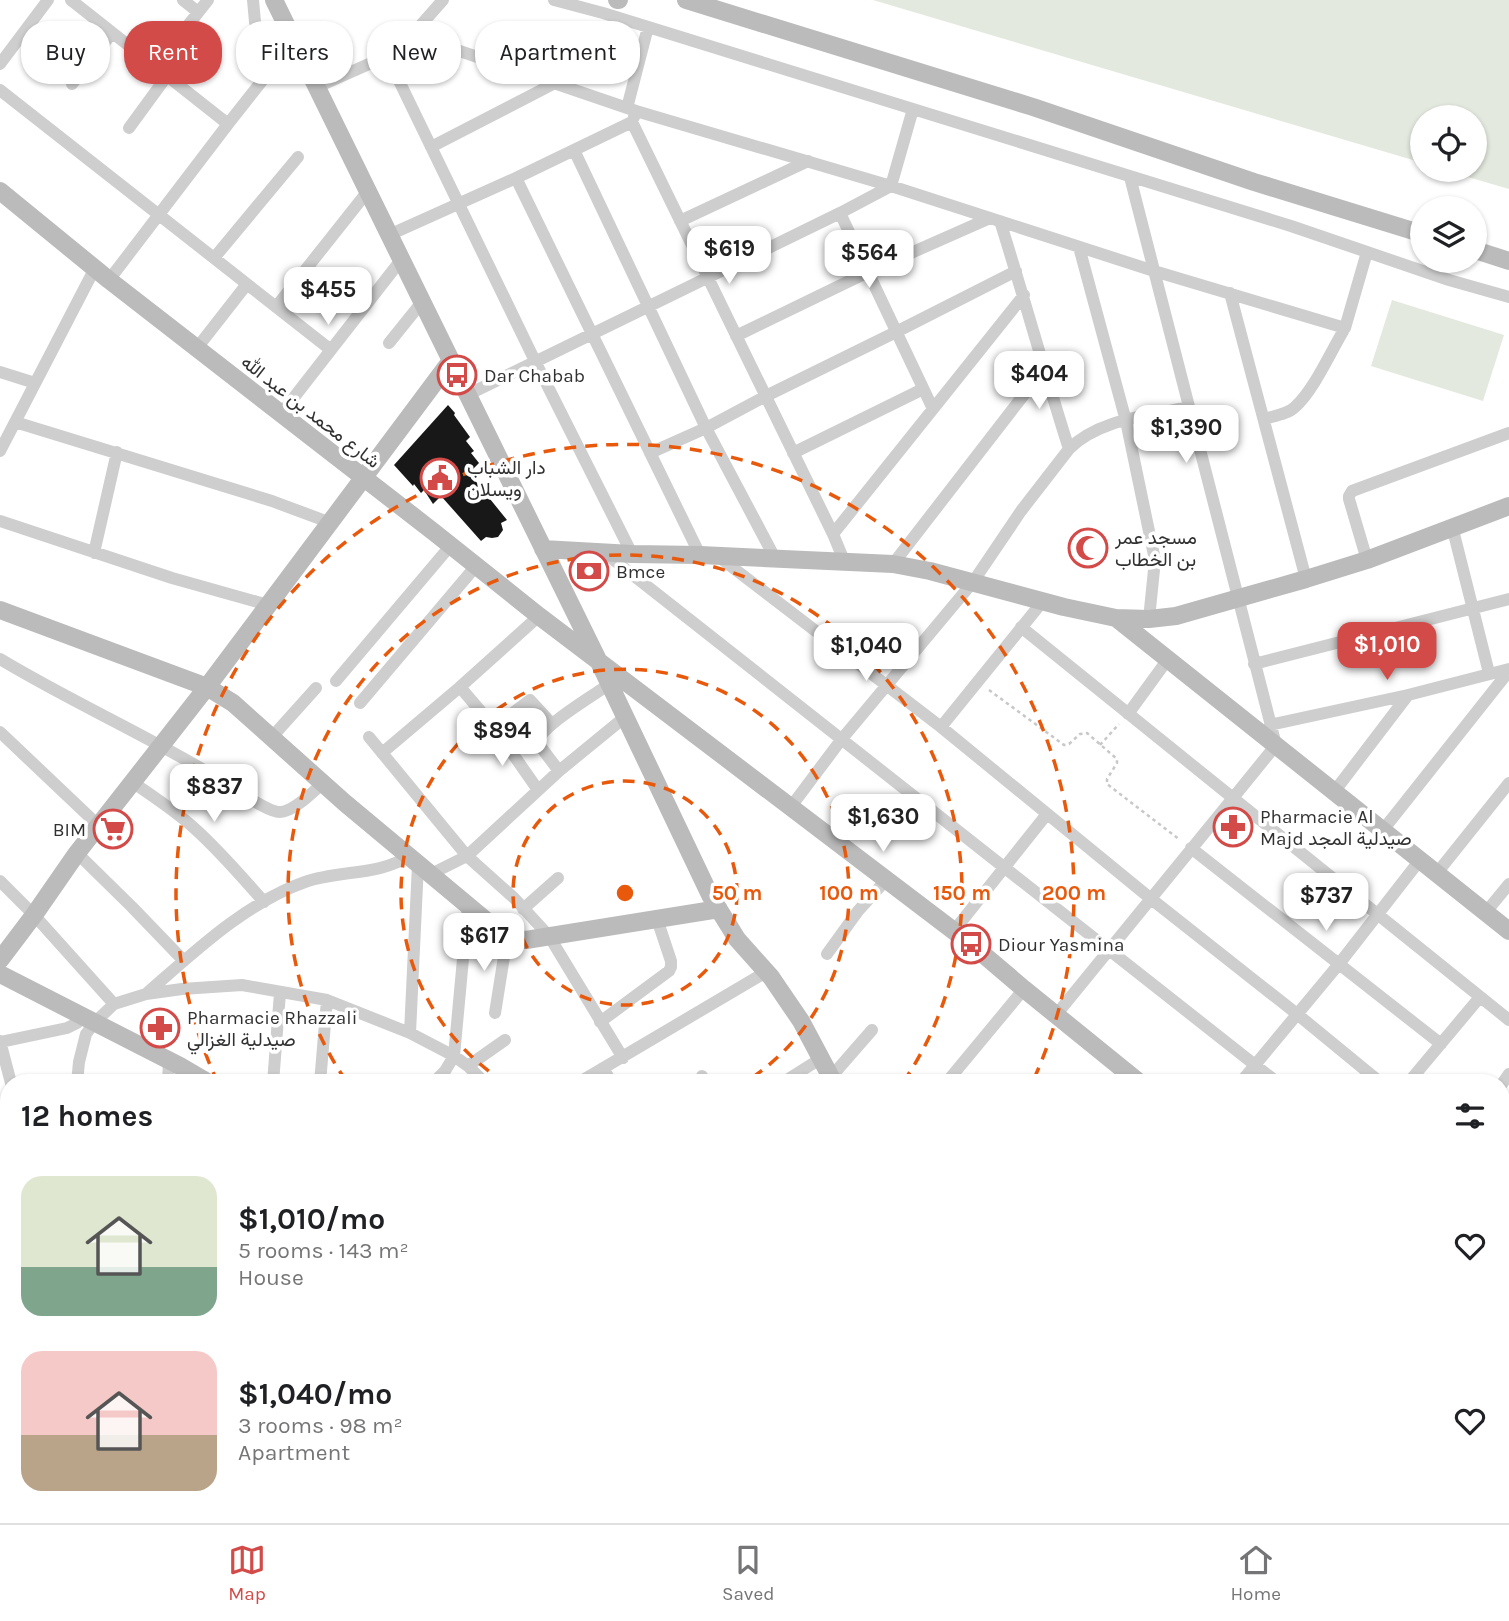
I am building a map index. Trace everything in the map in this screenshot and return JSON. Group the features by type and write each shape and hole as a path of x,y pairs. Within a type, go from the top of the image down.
{"street":[{"path":"0,64 48,0"},
{"path":"71,0 124,42"},
{"path":"183,0 198,12"},
{"path":"191,21 208,0"},
{"path":"109,280 269,72 270,58 255,22 253,0"},
{"path":"274,0 710,894 737,939 766,972 801,1021 829,1074"},
{"path":"423,21 443,0"},
{"path":"554,0 1290,226 1449,280 1509,297"},
{"path":"686,0 1033,107 1266,186 1410,230"},
{"path":"648,27 632,114 680,221 845,563"},
{"path":"317,87 367,65"},
{"path":"129,128 161,84"},
{"path":"177,84 228,124"},
{"path":"405,84 458,204 632,554"},
{"path":"431,147 553,84"},
{"path":"557,84 632,114 808,161 1154,271 1345,328"},
{"path":"0,90 331,350"},
{"path":"467,395 891,186 913,109"},
{"path":"389,235 574,150 632,114"},
{"path":"574,150 706,428 776,560"},
{"path":"214,258 298,157"},
{"path":"680,221 808,161"},
{"path":"1130,177 1276,745"},
{"path":"516,178 700,555"},
{"name":"شارع محمد بن عبد الله","path":"0,191 109,280 598,662 971,944 1122,1074"},
{"path":"276,307 368,191"},
{"path":"840,213 933,409"},
{"path":"995,219 1024,295 1043,370 1069,449"},
{"path":"736,336 868,272 995,219"},
{"path":"1080,247 1126,421 1155,561 1149,619"},
{"path":"1264,419 1297,405 1313,383 1345,328 1367,252"},
{"path":"1487,254 1509,261"},
{"path":"281,414 401,260"},
{"path":"0,451 9,424 35,383 95,268"},
{"path":"650,453 706,428 1016,271"},
{"path":"197,348 247,284"},
{"path":"1230,293 1306,579"},
{"path":"833,534 1024,295"},
{"path":"389,343 422,302"},
{"path":"0,960 98,825 207,687 450,362"},
{"path":"893,564 1043,370"},
{"path":"0,372 35,383"},
{"path":"793,453 923,389"},
{"path":"790,808 841,740 973,582 1021,511 1069,449 1084,436 1126,421 1188,407"},
{"path":"9,424 117,452 272,501 331,523"},
{"path":"1367,560 1349,499 1352,491 1509,433"},
{"path":"94,553 117,452"},
{"path":"543,549 893,564 1116,618 1149,619 1176,616 1367,560 1509,506"},
{"path":"0,521 172,578 268,606"},
{"path":"1452,526 1489,673"},
{"path":"335,681 450,545"},
{"path":"605,553 1266,1074"},
{"path":"719,557 941,727 1370,1074"},
{"path":"360,703 476,566"},
{"path":"1254,664 1509,599"},
{"path":"941,727 1043,601"},
{"path":"0,610 207,687 233,703 323,783 507,938 526,940 719,909"},
{"path":"382,753 539,616"},
{"path":"1116,618 1509,931"},
{"path":"1021,627 1509,1020"},
{"path":"0,659 36,681 162,746 272,811 284,813 323,783"},
{"path":"1128,714 1168,659"},
{"path":"1270,724 1408,695 1509,670"},
{"path":"1383,830 1509,670"},
{"path":"559,771 537,742 540,734 609,684"},
{"path":"460,687 494,727 538,790"},
{"path":"272,737 316,688"},
{"path":"1334,792 1408,695"},
{"path":"494,727 530,700 552,724"},
{"path":"146,994 241,916 301,883 397,864 419,864 467,856 559,771 625,717"},
{"path":"0,732 98,825"},
{"path":"369,737 467,856 492,876 549,936 623,1058"},
{"path":"1056,1015 1276,745"},
{"path":"132,782 170,807 193,827 264,902"},
{"path":"1437,873 1509,783"},
{"path":"953,932 1047,814"},
{"path":"1191,848 1441,1044"},
{"path":"77,853 184,961"},
{"path":"1248,1074 1420,860"},
{"path":"410,1033 419,864"},
{"path":"523,909 558,878"},
{"path":"827,954 858,911 886,880"},
{"path":"0,881 114,1004"},
{"path":"1486,912 1509,884"},
{"path":"442,1074 454,1056 468,905"},
{"path":"600,1022 669,971 671,961 657,919"},
{"path":"495,1013 507,938"},
{"path":"594,1074 766,972"},
{"path":"0,974 193,1074"},
{"path":"9,1074 0,1041 68,1028 114,1004 146,994 242,985 327,1000 410,1033 454,1056 476,1074"},
{"path":"953,1074 1024,989"},
{"path":"274,1074 280,993"},
{"path":"1416,1074 1480,997"},
{"path":"321,1074 327,1000"},
{"path":"78,1074 89,1019"},
{"path":"838,1074 873,1030"},
{"path":"468,1066 505,1040"},
{"path":"796,1074 820,1059"},
{"path":"168,1074 169,1060"},
{"path":"603,1069 606,1074"}],"path":[{"path":"979,682 1064,745 1087,733 1113,755 1118,763 1107,779 1107,784 1191,848"},
{"path":"1100,745 1128,714"}],"shaded area":[{"path":"873,0 1509,0 1509,189 1485,182 1487,105 1410,105 1410,159"},
{"path":"1392,300 1504,335 1483,401 1371,366"}],"building":[{"name":"دار الشباب ويسلان","path":"448,405 470,437 466,441 479,463 469,473 507,520 501,523 503,530 498,537 486,537 481,541 441,496 433,504 424,490 421,493 394,465"}],"place":[{"name":"Dar Chabab","path":"457,375"},
{"name":"دار الشباب ويسلان","path":"440,478"},
{"name":"مسجد عمر بن الخطاب","path":"1088,548"},
{"name":"Bmce","path":"589,571"},
{"name":"Pharmacie Al Majd صيدلية المجد","path":"1233,827"},
{"name":"BIM","path":"113,829"},
{"name":"Diour Yasmina","path":"971,944"},
{"name":"Pharmacie Rhazzali صيدلية الغزالي","path":"160,1028"}]}
